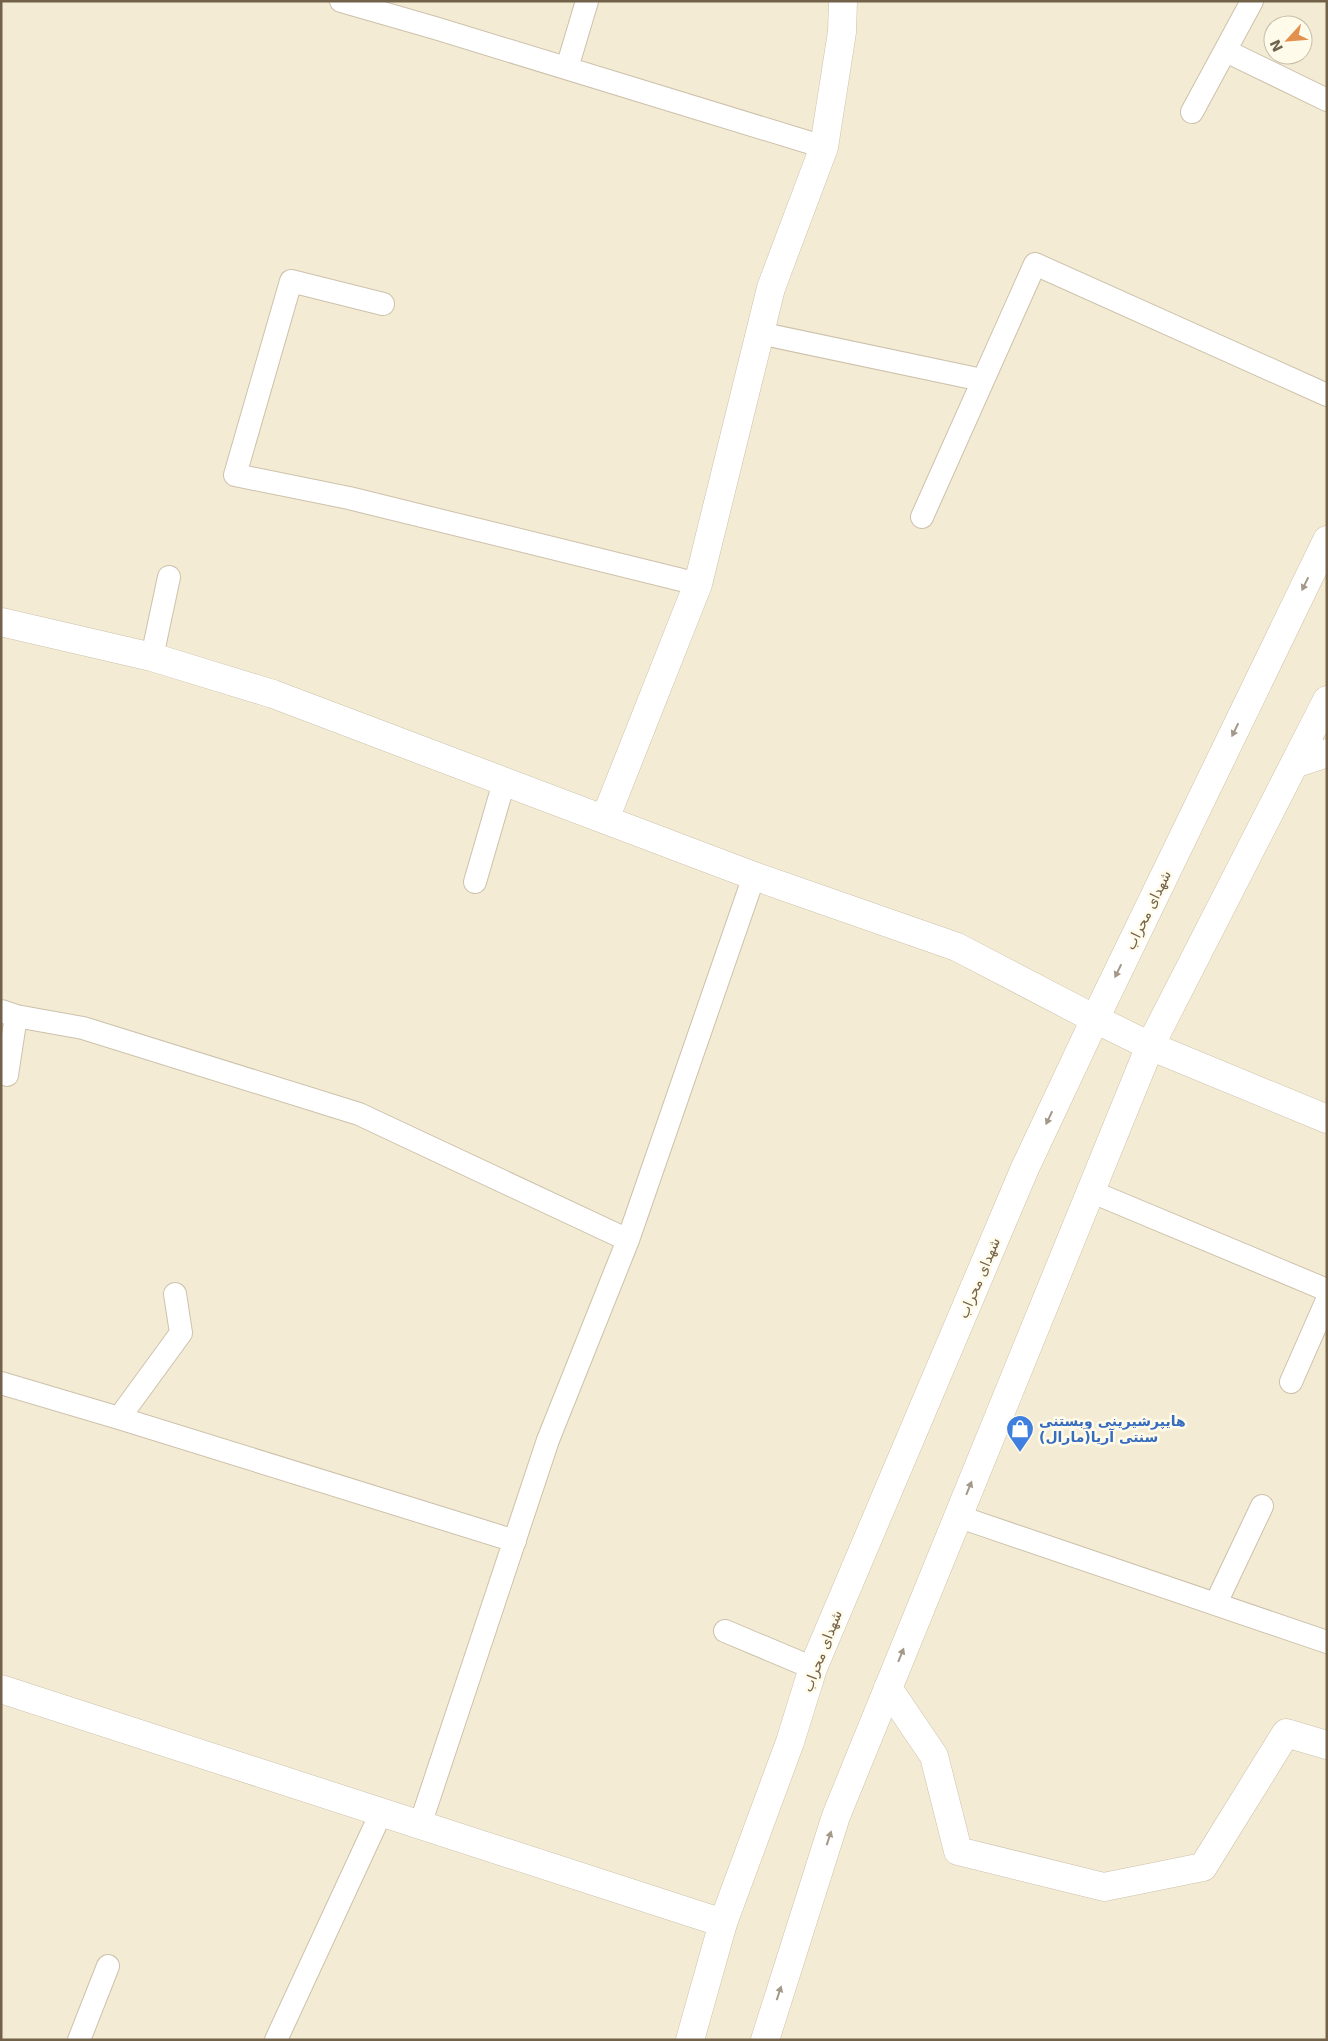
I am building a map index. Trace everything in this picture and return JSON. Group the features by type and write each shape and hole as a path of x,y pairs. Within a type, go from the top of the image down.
{"street":[{"path":"606,819 698,584 770,288 824,147 842,32 843,1"},
{"name":"شهدای محراب","path":"690,2040 723,1923 790,1742 813,1668 1026,1168 1094,1019 1327,540"},
{"path":"1,622 152,657 273,694 754,876 957,947 1094,1019 1150,1046 1327,1119"},
{"path":"765,2040 836,1816 1150,1046 1327,700"},
{"path":"1294,764 1327,754"},
{"path":"888,1688 934,1756 958,1851 1104,1887 1203,1867 1286,1733 1327,1745"},
{"path":"1,1689 723,1923"}],"lane":[{"path":"341,1 824,147"},
{"path":"567,68 587,1"},
{"path":"1192,112 1252,1"},
{"path":"1226,51 1327,100"},
{"path":"922,517 1035,264 1327,395"},
{"path":"383,304 291,281 235,475 348,498 698,584"},
{"path":"759,333 982,380"},
{"path":"152,657 169,577"},
{"path":"475,882 504,782"},
{"path":"420,1825 548,1440 628,1240 754,876"},
{"path":"7,1075 9,1013 83,1028 360,1114 628,1240"},
{"path":"1090,1191 1327,1290"},
{"path":"119,1418 181,1333 175,1294"},
{"path":"1291,1382 1327,1300"},
{"path":"1,1383 515,1541"},
{"path":"1216,1603 1262,1506"},
{"path":"958,1516 1327,1642"},
{"path":"725,1631 813,1668"},
{"path":"276,2040 381,1812"},
{"path":"79,2040 108,1966"}],"shaded area":[{"path":"1,1 1327,1 1327,2040 1,2040"}],"place":[{"name":"هایپرشیرینی وبستنی سنتی آریا(مارال)","path":"1020,1453"}]}
